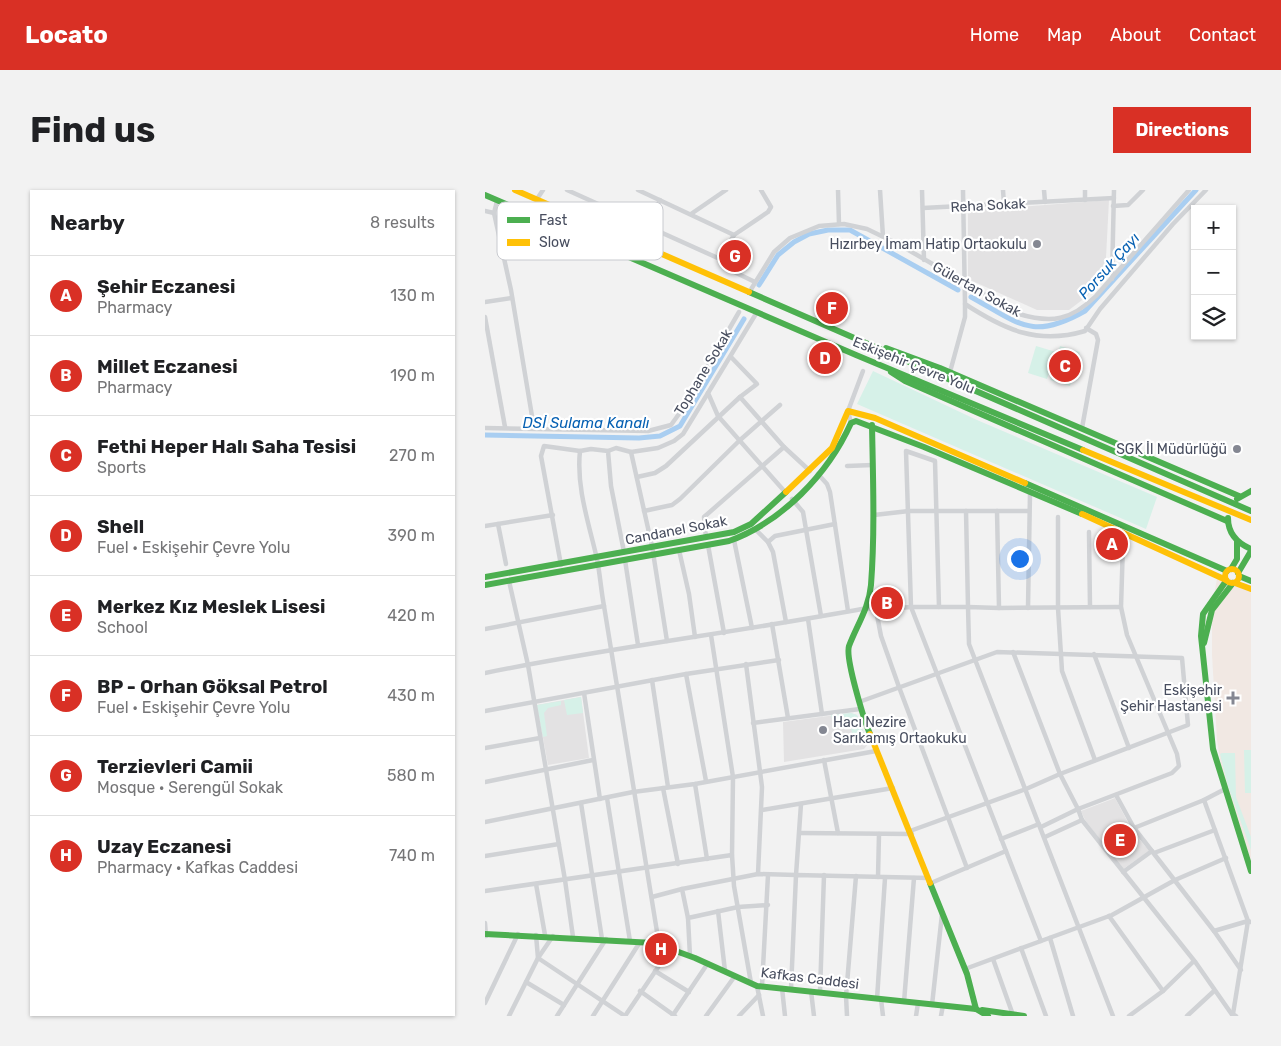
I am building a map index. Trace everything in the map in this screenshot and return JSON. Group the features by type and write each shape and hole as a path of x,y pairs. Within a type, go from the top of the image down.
{"main road":[{"name":"Eskişehir Çevre Yolu","path":"515,190 544,202"},
{"name":"Eskişehir Çevre Yolu","path":"485,196 497,201"},
{"name":"Eskişehir Çevre Yolu","path":"663,254 1251,510"},
{"name":"Eskişehir Çevre Yolu","path":"635,260 1251,520"},
{"path":"859,340 904,353 1239,496"},
{"path":"870,359 905,381 1227,521"},
{"path":"848,411 875,418 1251,581"},
{"name":"Candanel Sokak","path":"485,577 561,565 597,562 624,552 651,546 707,541 734,532 751,524 810,471 831,448 848,411"},
{"path":"485,585 509,582 597,562 625,560 679,550 707,541 734,540 757,530 818,474 836,453 851,423 856,421 872,426 1124,532 1230,582 1251,589"},
{"path":"872,426 874,515 871,587 867,608 847,648 859,705 982,1014"},
{"path":"1251,491 1239,496 1233,503 1227,521 1229,529 1237,542 1251,550 1238,574 1230,582 1212,610 1204,643 1212,742 1251,871"},
{"path":"1230,582 1225,574 1237,559 1237,542"},
{"name":"Kafkas Caddesi","path":"486,935 545,935 659,944 757,985 845,996 943,1005 982,1014 1023,1016"}],"street":[{"path":"537,199 543,190"},
{"path":"567,190 592,202"},
{"path":"638,190 734,235"},
{"path":"691,214 726,190"},
{"path":"755,282 723,267 721,259 734,235 768,212 771,207 761,190"},
{"path":"838,190 839,224"},
{"path":"880,190 883,236"},
{"path":"922,190 924,260"},
{"path":"950,372 965,317 963,190"},
{"path":"1003,190 1004,204"},
{"path":"1044,190 1045,202"},
{"path":"1085,190 1085,200"},
{"path":"1112,279 1114,190"},
{"path":"1113,206 1128,205 1143,190"},
{"name":"Gülertan Sokak","path":"749,292 774,252 790,238 819,226 839,224 854,226 883,236 1019,314 1050,320 1064,318 1079,311 1112,279 1189,190"},
{"path":"965,304 1019,332 1041,338 1060,338 1085,331 1100,309 1173,224 1206,190"},
{"name":"Reha Sokak","path":"923,208 1114,198"},
{"path":"497,201 494,213 497,227"},
{"path":"485,211 494,213"},
{"path":"663,233 721,259"},
{"path":"504,260 534,428"},
{"path":"485,302 512,298"},
{"name":"Tophane Sokak","path":"485,428 648,431 671,425 684,407 739,312"},
{"path":"561,565 541,456 544,446 580,451 591,449 608,451 617,448 631,452 658,448 679,438 731,357 757,312"},
{"path":"485,317 505,427"},
{"path":"1082,428 1098,340 1096,334 1087,328"},
{"path":"637,477 655,473 666,466 740,396 757,384 731,357"},
{"name":"Candanel Sokak","path":"848,411 863,371"},
{"path":"708,393 718,416 786,493"},
{"path":"740,396 784,446 810,471"},
{"path":"644,511 672,505 780,405"},
{"path":"848,411 851,423"},
{"path":"724,633 704,518 784,446"},
{"path":"580,451 579,462 584,502 597,562 659,944"},
{"path":"608,451 611,486 624,552"},
{"path":"939,607 935,460 906,451 911,608 1041,941"},
{"path":"631,452 653,555 667,641"},
{"path":"847,466 873,465"},
{"path":"818,474 827,484 830,492 848,611"},
{"path":"1028,608 1029,511 1031,493"},
{"path":"792,499 803,512 821,616"},
{"path":"874,515 909,511 1029,511"},
{"path":"966,511 969,644 1113,1016"},
{"path":"997,511 999,608"},
{"path":"485,526 553,515"},
{"path":"1058,517 1058,608 1062,671 1095,760"},
{"path":"498,524 506,564"},
{"path":"768,542 775,536 835,524"},
{"path":"757,530 768,542 773,552 786,622"},
{"path":"1089,532 1091,607"},
{"path":"734,540 752,628"},
{"path":"1001,839 1172,773 1179,766 1177,754 1127,635 1121,607 1123,544"},
{"path":"679,550 689,594 695,637"},
{"path":"625,560 638,645"},
{"path":"509,582 520,622 535,702 573,937"},
{"path":"485,630 603,606"},
{"path":"485,673 638,645 724,633 867,608 876,610 939,607 1121,607"},
{"path":"876,610 881,636 946,817 967,868"},
{"path":"808,619 822,714"},
{"path":"773,624 788,718"},
{"path":"711,635 733,777 733,881 763,1016"},
{"path":"753,723 822,714 859,705 899,687 997,652 1061,652 1182,658 1188,725 1095,760 1026,789 946,817 911,833 800,834"},
{"path":"1013,652 1060,774 1082,820 1195,961 1214,991 1234,1015"},
{"path":"1094,654 1129,748"},
{"path":"485,711 686,674 779,660"},
{"path":"746,664 761,771 762,810 758,874"},
{"path":"686,674 706,782"},
{"path":"652,680 678,864"},
{"path":"584,693 600,800"},
{"path":"485,748 540,738"},
{"path":"485,822 633,792 695,784 876,751"},
{"path":"485,782 593,760"},
{"path":"824,760 838,833"},
{"path":"695,784 707,859"},
{"path":"762,810 893,788"},
{"path":"1134,828 1204,800 1225,789"},
{"path":"1117,794 1134,828 1214,931 1241,970"},
{"path":"607,798 617,872 630,941"},
{"path":"1204,800 1250,922 1234,1015"},
{"path":"557,1016 604,939 590,876 581,803"},
{"path":"791,988 801,804"},
{"path":"1045,837 1082,820"},
{"path":"1123,872 1153,852 1215,830"},
{"path":"878,877 879,834"},
{"path":"485,856 559,844"},
{"path":"652,896 733,881 758,874 930,880 967,868 1006,851"},
{"path":"485,891 732,855"},
{"path":"965,969 1109,916 1175,880 1226,858"},
{"path":"757,985 768,905 768,875"},
{"path":"820,992 824,875"},
{"path":"847,1016 845,996 856,876"},
{"path":"883,1016 879,999 885,878"},
{"path":"904,1002 914,878"},
{"path":"536,884 545,935"},
{"path":"682,890 687,918 690,956"},
{"path":"687,918 738,907 768,905"},
{"path":"718,911 725,971"},
{"path":"932,1005 942,911"},
{"path":"1109,916 1163,991"},
{"path":"1214,931 1250,922"},
{"path":"485,923 486,935"},
{"path":"485,1003 518,934"},
{"path":"536,935 538,958"},
{"path":"509,1016 538,958 553,936"},
{"path":"1050,938 1073,1016"},
{"path":"593,1016 640,942"},
{"path":"538,958 625,1016 671,948"},
{"path":"1021,948 1046,1016"},
{"path":"993,959 1013,1015"},
{"path":"1129,1016 1163,991 1195,961"},
{"path":"640,992 674,1016 707,963"},
{"path":"655,971 689,992"},
{"path":"706,1016 735,976"},
{"path":"526,982 564,1005"},
{"path":"782,988 785,1016"},
{"path":"811,991 814,1016"},
{"path":"1187,1016 1214,991"},
{"path":"739,1016 759,995"},
{"path":"916,1016 918,1003"},
{"path":"941,1016 943,1005"}],"shaded area":[{"name":"Hızırbey İmam Hatip Ortaokulu","path":"1109,200 1105,277 1086,297 1069,310 1037,310 968,279 968,211"},
{"name":"Eskişehir Şehir Hastanesi","path":"1218,573 1251,588 1251,860 1225,789 1217,740 1212,655 1212,606"},
{"path":"581,697 589,758 548,765 537,705"},
{"name":"Hacı Nezire Sarıkamış Ortaokuku","path":"851,713 857,715 868,744 864,749 784,762 783,722"},
{"path":"1115,798 1132,830 1149,851 1123,869 1085,820 1081,811"}],"green space":[{"path":"1036,346 1056,352 1047,379 1028,373"},
{"path":"1060,346 1080,352 1070,386 1050,380"},
{"path":"873,371 977,420 1157,497 1146,529 857,404"},
{"path":"581,697 583,713 567,715 564,700"},
{"path":"561,701 561,705 548,708 544,713 547,736 543,737 537,705"},
{"path":"851,713 857,715 866,739 847,742 846,735 852,733 850,721 833,722 831,715"},
{"path":"1244,750 1251,750 1251,793 1245,793"},
{"path":"1235,753 1236,797 1251,837 1251,850 1228,786 1220,754"}],"waterway":[{"name":"Porsuk Çayı","path":"971,297 1002,315 1027,325 1039,327 1067,320 1085,311 1196,190"},
{"name":"Porsuk Çayı","path":"759,285 778,255 794,242 809,234 828,230 850,230 958,290"},
{"name":"DSİ Sulama Kanalı","path":"485,435 639,438 660,436 680,426 744,319"}],"traffic: fast":[{"path":"485,195 501,202"},
{"path":"636,260 1083,450"},
{"path":"749,292 1251,511"},
{"path":"886,348 940,368 1239,496"},
{"path":"891,372 905,381 1227,521"},
{"path":"485,585 729,541 749,533 785,509 801,494 830,460 851,423 856,421 924,447 1082,514"},
{"path":"870,734 856,689 850,663 849,646 868,601 871,585 873,525 872,425"},
{"path":"1025,483 1227,571"},
{"path":"1237,499 1251,491"},
{"path":"485,577 734,532 751,524 786,492"},
{"path":"1228,518 1228,524 1234,537 1241,544 1251,549"},
{"path":"1231,569 1237,559 1237,542"},
{"path":"1238,573 1251,551"},
{"path":"1239,576 1251,581"},
{"path":"1226,581 1203,614 1201,636 1213,749 1251,871"},
{"path":"1204,643 1212,610 1233,583"},
{"path":"930,883 967,974 976,1009"},
{"path":"485,934 654,943 695,958 757,986 976,1009 988,1016"},
{"path":"982,1010 1024,1016"}],"traffic: slow":[{"path":"515,190 543,202"},
{"path":"663,255 749,292"},
{"path":"786,492 832,448 848,411 875,418 1025,483"},
{"path":"1083,450 1251,520"},
{"path":"1082,514 1226,580"},
{"path":"1229,569 1235,569 1239,576 1235,583 1229,583 1225,579 1225,573 1229,569"},
{"path":"1235,583 1251,589"},
{"path":"870,734 930,883"}],"place":[{"name":"Hızırbey İmam Hatip Ortaokulu","path":"1037,244"},
{"name":"Terzievleri Camii","path":"735,256"},
{"name":"BP - Orhan Göksal Petrol","path":"832,308"},
{"name":"Shell","path":"825,358"},
{"name":"Fethi Heper Halı Saha Tesisi","path":"1065,366"},
{"name":"SGK İl Müdürlüğü","path":"1237,449"},
{"name":"Şehir Eczanesi","path":"1112,544"},
{"name":"Millet Eczanesi","path":"887,603"},
{"name":"Eskişehir Şehir Hastanesi","path":"1233,698"},
{"name":"Hacı Nezire Sarıkamış Ortaokuku","path":"823,730"},
{"name":"Merkez Kız Meslek Lisesi","path":"1120,840"},
{"name":"Uzay Eczanesi","path":"661,949"}]}
